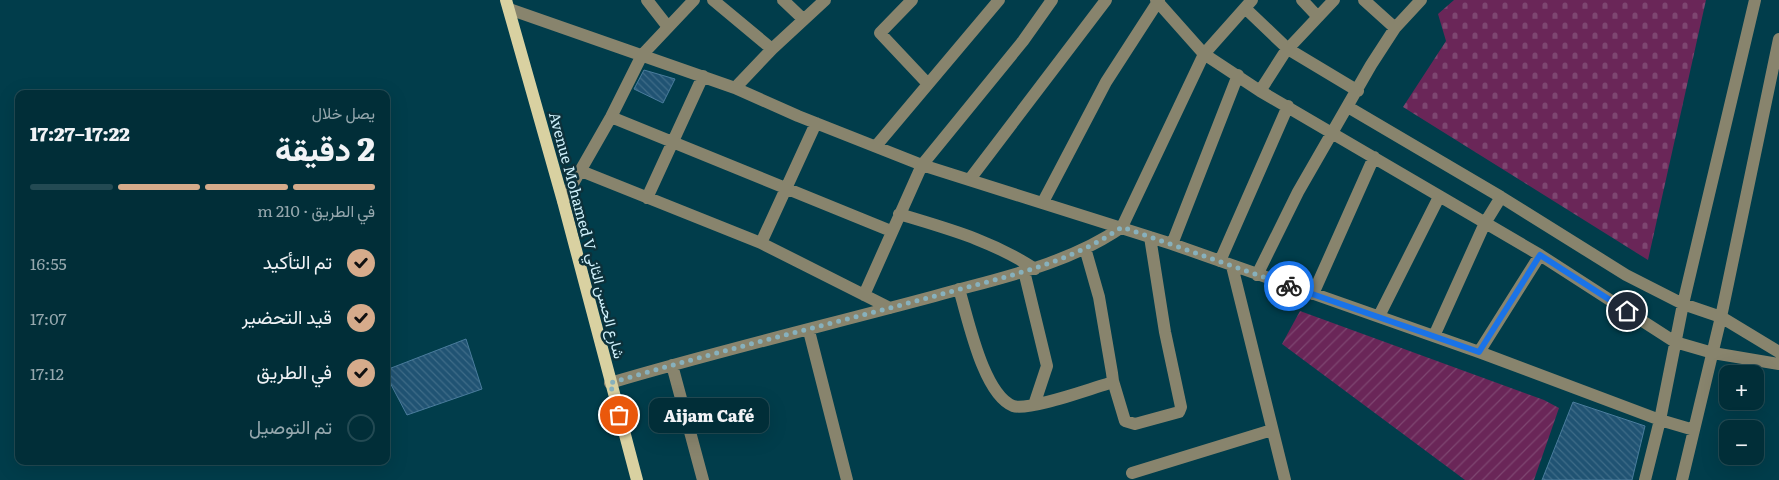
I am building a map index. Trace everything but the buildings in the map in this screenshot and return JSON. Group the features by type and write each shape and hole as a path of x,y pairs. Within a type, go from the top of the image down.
{"main road":[{"name":"Avenue Mohamed V شارع الحسن الثاني","path":"508,4 563,201 637,480"}],"street":[{"path":"647,0 668,27"},
{"path":"563,201 581,171 642,54 694,0"},
{"path":"713,0 772,50"},
{"path":"783,0 803,18"},
{"path":"735,88 803,18 825,0"},
{"path":"912,0 880,33 928,84"},
{"path":"876,146 999,0"},
{"path":"864,296 891,231 922,165 1023,41 1052,0"},
{"path":"970,179 1106,0"},
{"path":"1302,0 1318,17"},
{"path":"1260,91 1288,49 1334,0"},
{"path":"1364,0 1395,28"},
{"path":"1257,275 1298,192 1358,91 1371,65 1395,28 1421,0"},
{"path":"1645,480 1660,420 1683,304 1755,0"},
{"path":"1043,202 1106,82 1157,1 1204,54 1260,91 1334,132 1438,197 1540,255 1675,342 1712,354 1779,364"},
{"path":"508,4 735,88 816,123 922,165 1172,244 1479,352 1660,420 1694,430"},
{"path":"610,383 1030,270 1085,248 1122,227 1204,54 1249,4 1288,49 1358,91"},
{"path":"1682,480 1721,317 1779,39"},
{"path":"1172,244 1238,75"},
{"path":"647,198 703,76"},
{"path":"1285,480 1226,264 1288,106"},
{"path":"1348,107 1501,197 1626,275 1683,304 1721,317 1779,352"},
{"path":"610,117 891,231"},
{"path":"761,243 816,123"},
{"path":"1313,294 1374,157"},
{"path":"581,171 761,243 890,308"},
{"path":"1379,316 1438,197"},
{"path":"1434,336 1486,223 1501,197"},
{"path":"899,214 972,236 1012,254 1030,270 1047,366 1034,406"},
{"path":"1085,248 1099,297 1113,382 1126,421 1135,424 1179,412 1181,407 1165,332 1150,237"},
{"path":"1479,352 1540,255"},
{"path":"959,289 982,363 997,394 1014,406 1034,406 1113,382"},
{"path":"809,331 847,480"},
{"path":"672,365 703,480"},
{"path":"1132,472 1272,430"}],"green space":[{"path":"1454,0 1706,0 1648,260 1403,107 1446,41 1438,14"},
{"path":"1300,311 1544,400 1559,408 1534,480 1465,480 1282,344"}],"way so far":[{"path":"619,415 610,383 1034,269 1106,238 1122,227 1289,286"}],"place":[{"name":"Aijam Café","path":"619,415"}],"route":[{"path":"1289,286 1479,352 1540,255 1627,311"}]}
